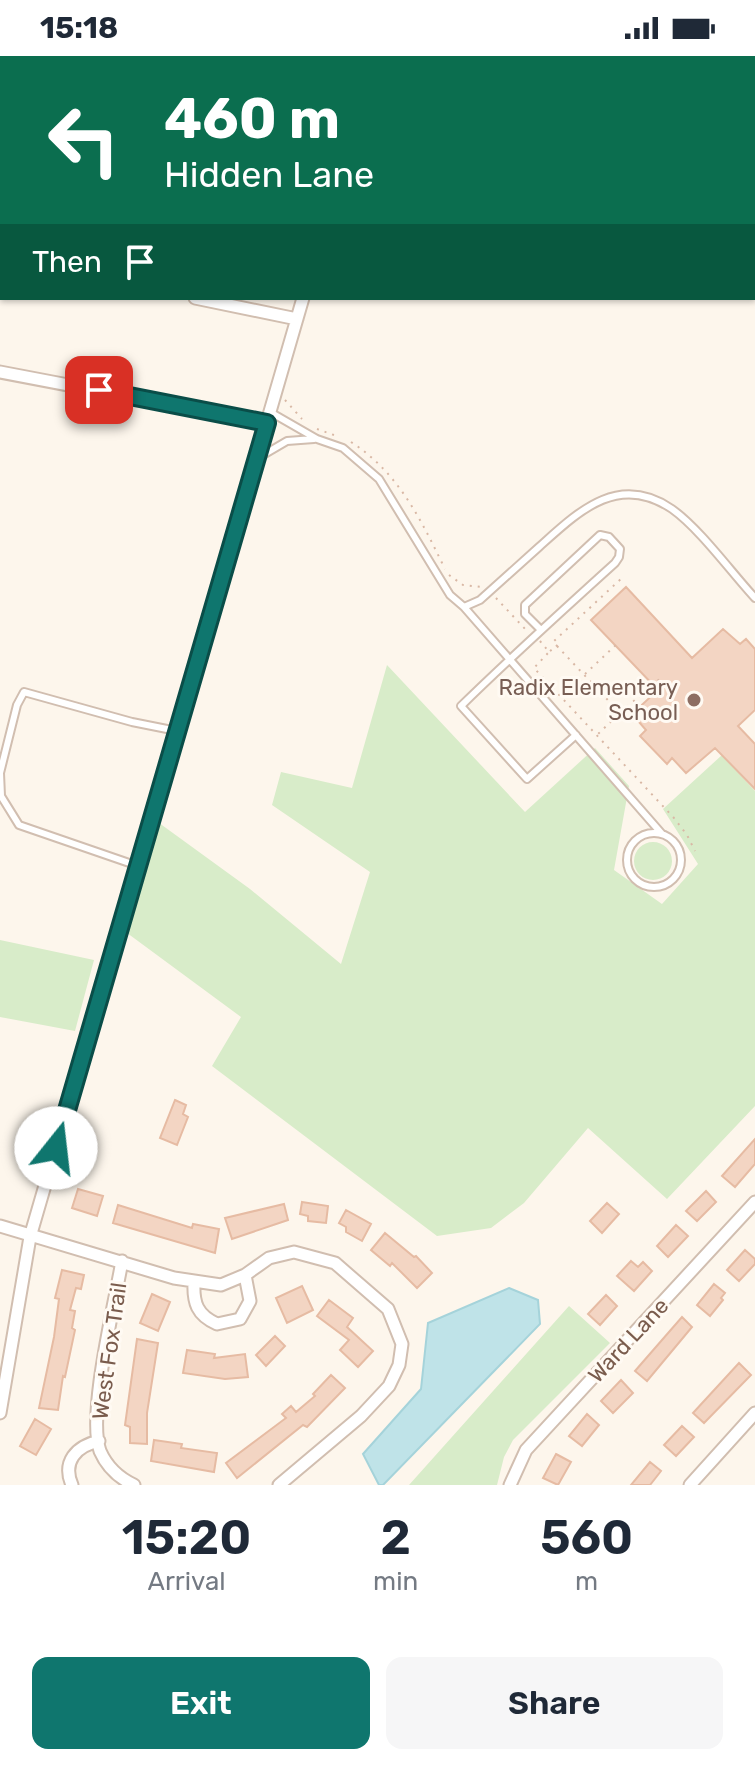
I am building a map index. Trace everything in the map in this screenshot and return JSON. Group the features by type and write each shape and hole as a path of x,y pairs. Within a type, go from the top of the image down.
{"street":[{"path":"205,300 297,319"},
{"path":"0,1413 30,1237 302,300"},
{"path":"0,372 268,418"},
{"name":"Ward Lane","path":"510,1485 526,1450 755,1202"},
{"path":"0,1226 194,1282 221,1285 245,1275 269,1258 294,1252 335,1263 388,1309 402,1344 399,1365 389,1386 361,1416 282,1484"},
{"name":"West Fox Trail","path":"122,1261 96,1416 101,1451 117,1477 129,1484"},
{"path":"194,1282 193,1300 206,1319 217,1324 240,1319 250,1301 245,1275"},
{"path":"690,1485 755,1413"},
{"name":"West Fox Trail","path":"72,1485 68,1477 69,1463 75,1452 86,1444 99,1441"}],"lane":[{"path":"268,418 343,448 379,479 450,595 510,658 662,834 673,841 680,855 679,870 669,882 655,887 640,884 629,872 626,857 632,843 645,834 662,834"},
{"path":"255,460 287,441 317,439"},
{"path":"464,607 480,600 587,506 624,494 650,498 673,510 755,598"},
{"path":"541,630 525,614 525,605 600,535 609,537 620,549 615,563 461,706 527,779 576,735"},
{"path":"138,866 19,825 1,796 0,773 17,705 24,692 177,731"}],"path":[{"path":"620,713 553,642 623,577"},
{"path":"539,640 549,652"},
{"path":"584,675 618,643"},
{"path":"557,646 534,668 680,824 695,851"},
{"path":"596,735 662,677"}],"green space":[{"path":"387,665 525,812 595,748 629,786 614,870 662,904 698,864 663,809 722,755 755,791 755,1106 667,1199 588,1128 524,1203 491,1228 437,1236 212,1066 241,1017 123,930 155,820 250,889 341,964 370,872 272,805 281,772 352,788"},
{"path":"653,842 667,847 672,861 667,875 653,880 639,875 634,861 639,847"},
{"path":"0,940 94,960 75,1031 0,1017"},
{"path":"569,1306 610,1343 513,1440 504,1457 497,1485 409,1485"}],"water":[{"path":"509,1288 538,1300 540,1324 383,1485 379,1485 363,1454 421,1389 428,1323"}],"building":[{"path":"626,587 692,658 723,629 740,644 746,639 755,649 755,710 738,726 755,744 755,789 715,748 686,773 672,758 667,764 640,736 646,730 632,714 658,690 591,620"},
{"path":"175,1100 186,1105 183,1114 188,1117 177,1145 160,1138"},
{"path":"755,1139 755,1164 735,1187 722,1176"},
{"path":"78,1189 103,1196 97,1216 72,1208"},
{"path":"706,1191 716,1202 697,1221 686,1211"},
{"path":"302,1202 328,1206 326,1223 308,1221 308,1216 300,1214"},
{"path":"607,1203 619,1214 602,1233 590,1221"},
{"path":"284,1204 288,1220 232,1239 225,1218"},
{"path":"118,1205 192,1228 193,1224 219,1229 215,1253 113,1223"},
{"path":"346,1210 371,1224 362,1241 346,1232 346,1227 339,1223"},
{"path":"676,1225 688,1236 668,1257 657,1246"},
{"path":"385,1233 416,1256 432,1273 417,1288 392,1263 390,1266 371,1250"},
{"path":"745,1250 755,1259 755,1264 739,1281 727,1270"},
{"path":"631,1261 638,1267 643,1262 652,1271 634,1291 617,1276"},
{"path":"62,1270 84,1275 81,1289 76,1288 70,1310 75,1311 72,1328 75,1330 58,1410 39,1408 54,1337 59,1299 55,1298"},
{"path":"714,1284 725,1293 710,1316 697,1305"},
{"path":"302,1286 313,1310 287,1323 276,1298"},
{"path":"152,1294 170,1302 158,1331 140,1323"},
{"path":"606,1295 617,1306 600,1325 588,1314"},
{"path":"329,1300 353,1318 347,1327 373,1351 358,1367 340,1350 349,1340 317,1316"},
{"path":"682,1317 692,1327 647,1381 635,1371"},
{"path":"275,1336 285,1346 266,1366 256,1355"},
{"path":"137,1339 158,1343 147,1413 147,1444 130,1443 130,1427 125,1425"},
{"path":"187,1350 215,1354 214,1358 245,1354 248,1377 225,1379 183,1373"},
{"path":"739,1363 751,1375 704,1423 693,1413"},
{"path":"331,1375 345,1388 307,1427 303,1425 237,1478 226,1463 286,1418 282,1414 291,1406 296,1412 315,1396 313,1394"},
{"path":"621,1380 633,1393 613,1413 601,1401"},
{"path":"587,1414 599,1425 582,1446 569,1436"},
{"path":"35,1419 51,1429 36,1455 20,1446"},
{"path":"682,1426 694,1437 676,1456 664,1445"},
{"path":"154,1440 217,1453 214,1472 151,1461"},
{"path":"556,1454 571,1462 558,1485 543,1478"},
{"path":"650,1462 661,1471 650,1485 631,1485"}],"place":[{"name":"Radix Elementary School","path":"694,700"}],"route":[{"path":"56,1148 267,423 99,390"}]}
